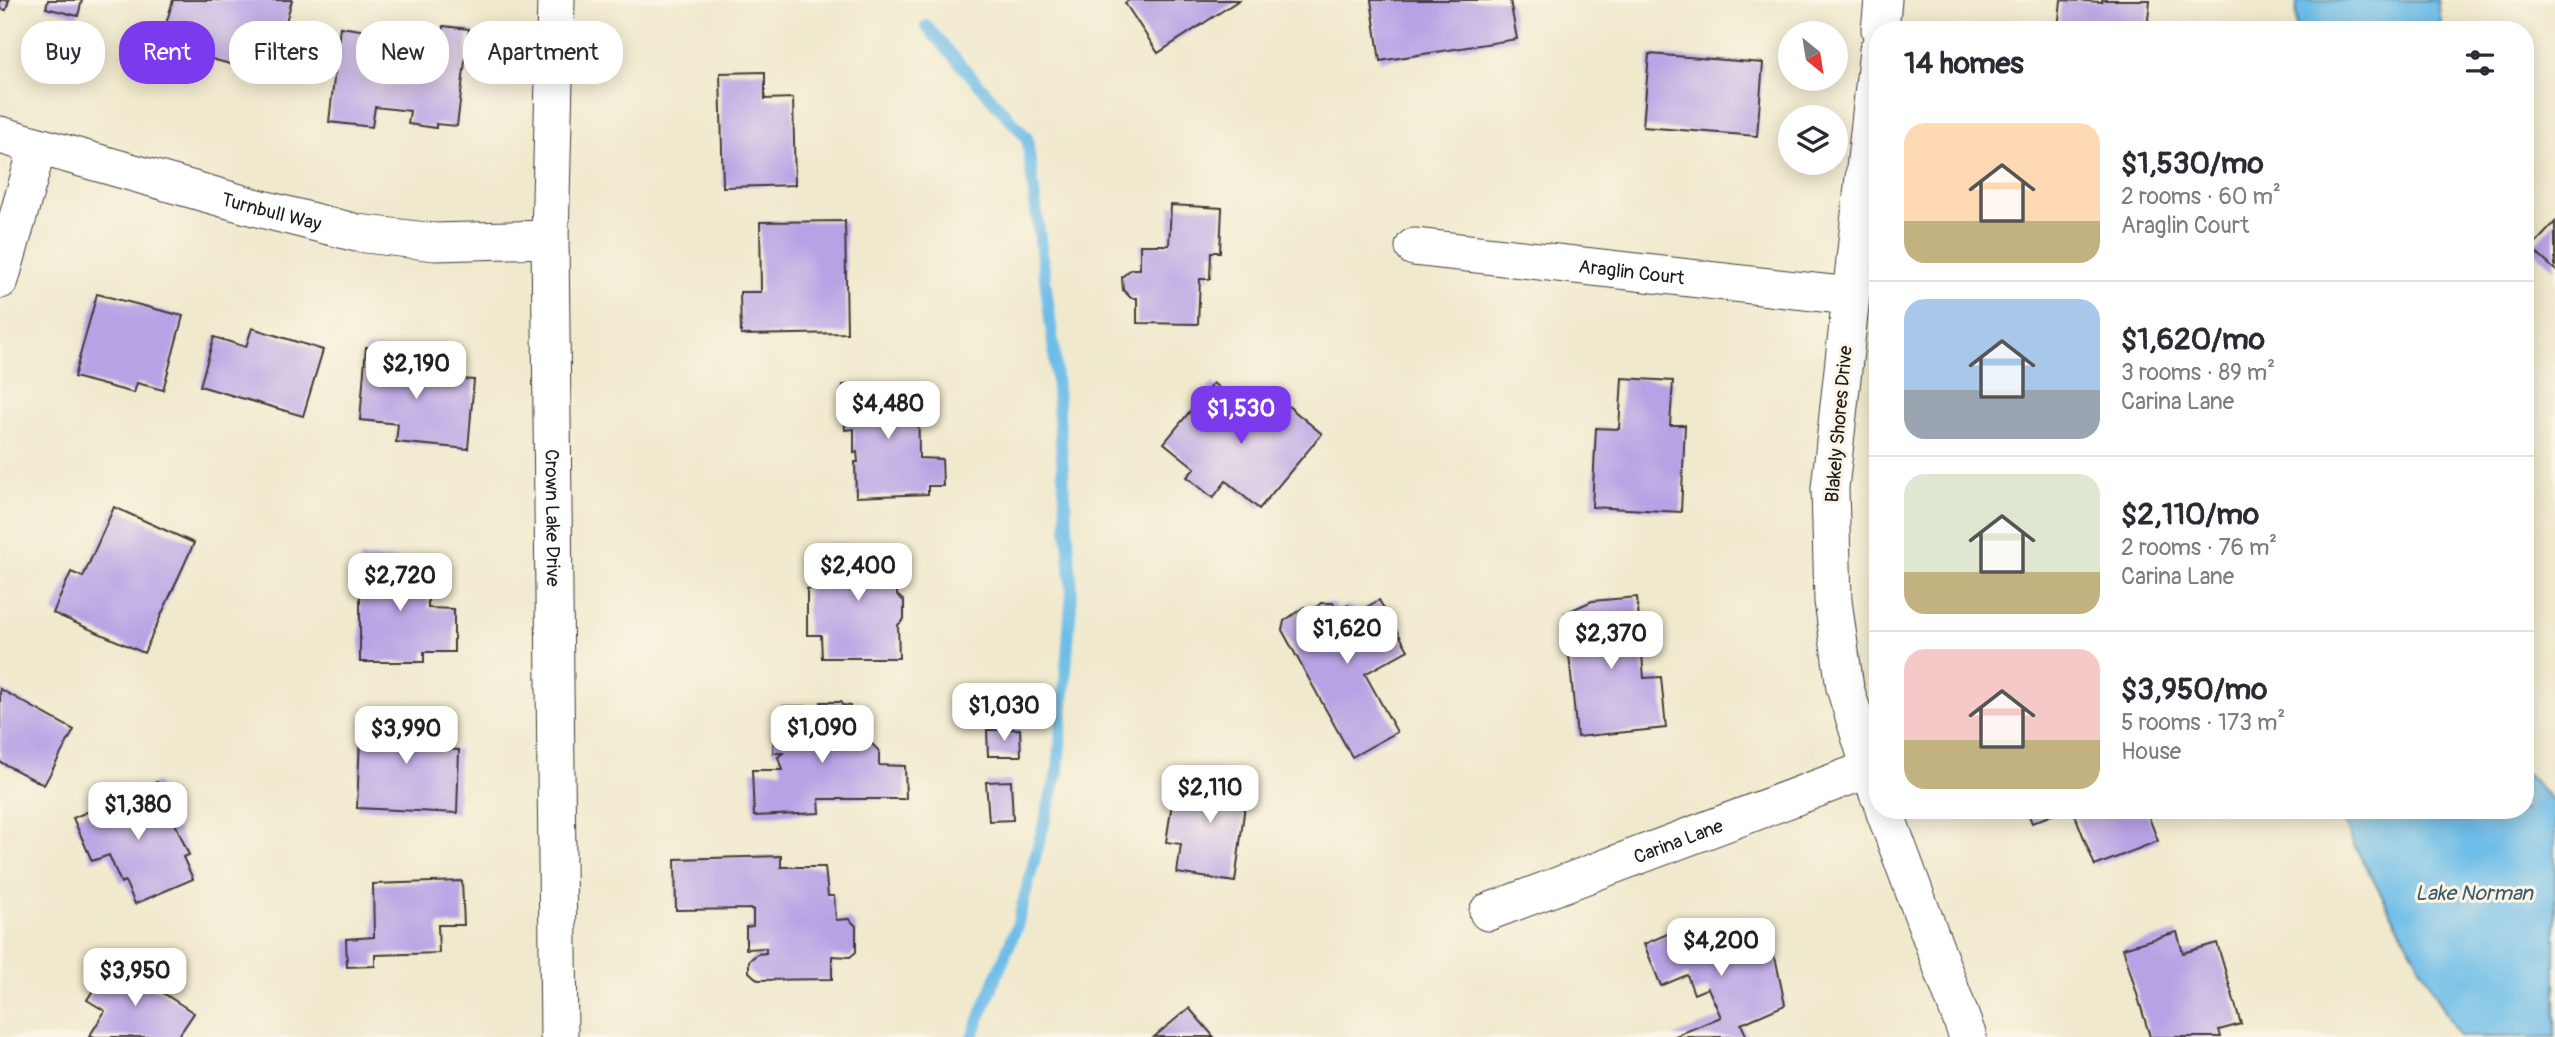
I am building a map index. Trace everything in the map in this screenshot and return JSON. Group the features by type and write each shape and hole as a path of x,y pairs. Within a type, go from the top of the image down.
{"street":[{"name":"Crown Lake Drive","path":"555,0 550,239 559,1037"},
{"path":"1881,21 1883,0"},
{"name":"Blakely Shores Drive","path":"1869,129 1830,488 1833,601 1845,688 1869,768"},
{"name":"Turnbull Way","path":"0,135 254,207 357,233 435,242 550,239"},
{"path":"0,280 38,146"},
{"name":"Araglin Court","path":"1414,247 1850,296"},
{"name":"Carina Lane","path":"1488,912 1869,782"},
{"path":"1887,819 1968,1037"}],"water":[{"path":"2297,0 2438,0 2441,21 2296,21"},
{"name":"Lake Norman","path":"2534,781 2555,803 2555,1037 2459,1037 2353,843 2344,819 2534,819"}],"building":[{"path":"0,0 9,0 6,10 0,9"},
{"path":"48,0 82,0 78,16 46,8"},
{"path":"173,0 292,0 286,21 229,21 229,64 215,60 215,21 167,21"},
{"path":"1129,0 1239,0 1158,53 1125,3"},
{"path":"1371,0 1510,0 1517,39 1380,61"},
{"path":"2061,0 2150,0 2148,21 2059,21"},
{"path":"342,27 356,29 356,84 449,84 449,27 463,28 463,78 457,126 436,124 436,128 408,124 410,111 375,107 372,127 329,122 333,84 342,84"},
{"path":"1649,54 1763,63 1757,136 1643,127"},
{"path":"765,72 765,99 793,98 795,185 723,187 720,73"},
{"path":"1171,205 1222,208 1220,252 1211,252 1210,279 1200,279 1198,324 1137,323 1137,298 1131,298 1123,290 1122,277 1131,269 1140,269 1140,245 1169,245"},
{"path":"845,221 847,333 741,335 740,292 761,292 760,222"},
{"path":"2555,222 2555,270 2534,251 2534,245"},
{"path":"97,294 183,316 163,390 137,383 134,393 74,377"},
{"path":"252,328 323,350 303,416 200,386 214,337 246,347"},
{"path":"366,347 410,351 407,375 422,377 423,369 444,372 443,378 474,380 468,449 396,442 398,424 360,420"},
{"path":"1622,378 1673,381 1670,425 1685,425 1681,512 1592,507 1596,428 1619,429"},
{"path":"918,383 919,458 942,459 943,486 928,486 928,494 856,497 857,452 854,453 854,429 845,430 843,385"},
{"path":"1213,383 1262,424 1282,401 1322,434 1259,509 1226,481 1213,498 1187,477 1195,468 1164,443"},
{"path":"114,507 194,543 144,653 53,613 71,572 83,577"},
{"path":"822,544 897,544 897,595 904,601 904,619 898,625 899,658 822,658 821,635 807,635 807,589 829,589 828,570 823,570"},
{"path":"360,558 428,559 428,608 454,609 454,652 424,652 424,662 360,662"},
{"path":"1637,597 1644,678 1661,677 1666,728 1577,737 1565,613 1592,601"},
{"path":"1379,600 1408,650 1365,674 1397,732 1352,757 1282,630 1284,621 1304,607 1313,610 1321,603 1333,603 1338,611 1348,605 1356,613"},
{"path":"0,689 74,730 44,785 0,762"},
{"path":"821,702 841,702 842,705 850,706 850,731 854,730 855,740 868,740 879,751 879,765 905,766 906,799 819,799 820,813 754,816 752,770 782,770 778,757 783,753 773,753 774,731 784,730 783,706 822,706"},
{"path":"361,715 443,718 442,749 459,750 457,813 357,808"},
{"path":"1020,729 1021,756 988,756 987,730"},
{"path":"1196,768 1249,774 1235,882 1177,873 1181,844 1166,842 1173,797 1192,800"},
{"path":"1011,781 1013,820 989,821 986,782"},
{"path":"157,782 189,855 183,857 193,879 135,904 125,881 121,883 109,855 92,861 73,818"},
{"path":"2077,819 2149,819 2158,841 2095,866"},
{"path":"781,856 781,867 825,867 828,896 834,896 836,920 849,919 856,926 856,952 850,957 832,956 832,979 758,980 749,972 749,961 757,954 766,953 766,948 746,949 746,927 753,926 753,909 676,910 675,859"},
{"path":"462,881 464,925 438,925 439,953 375,955 375,966 347,967 346,939 374,937 373,884"},
{"path":"1693,923 1708,958 1764,934 1776,961 1785,1005 1741,1024 1747,1037 1673,1037 1721,1017 1708,988 1694,994 1687,975 1661,986 1644,944"},
{"path":"2177,932 2183,953 2217,943 2241,1024 2219,1030 2221,1037 2150,1037 2123,948"},
{"path":"112,960 194,1013 178,1037 89,1037 105,1011 87,1000"},
{"path":"1189,1008 1214,1037 1154,1037"}],"waterway":[{"path":"926,26 1027,138 1054,350 1072,592 1058,770 1017,926 972,1037"}]}
